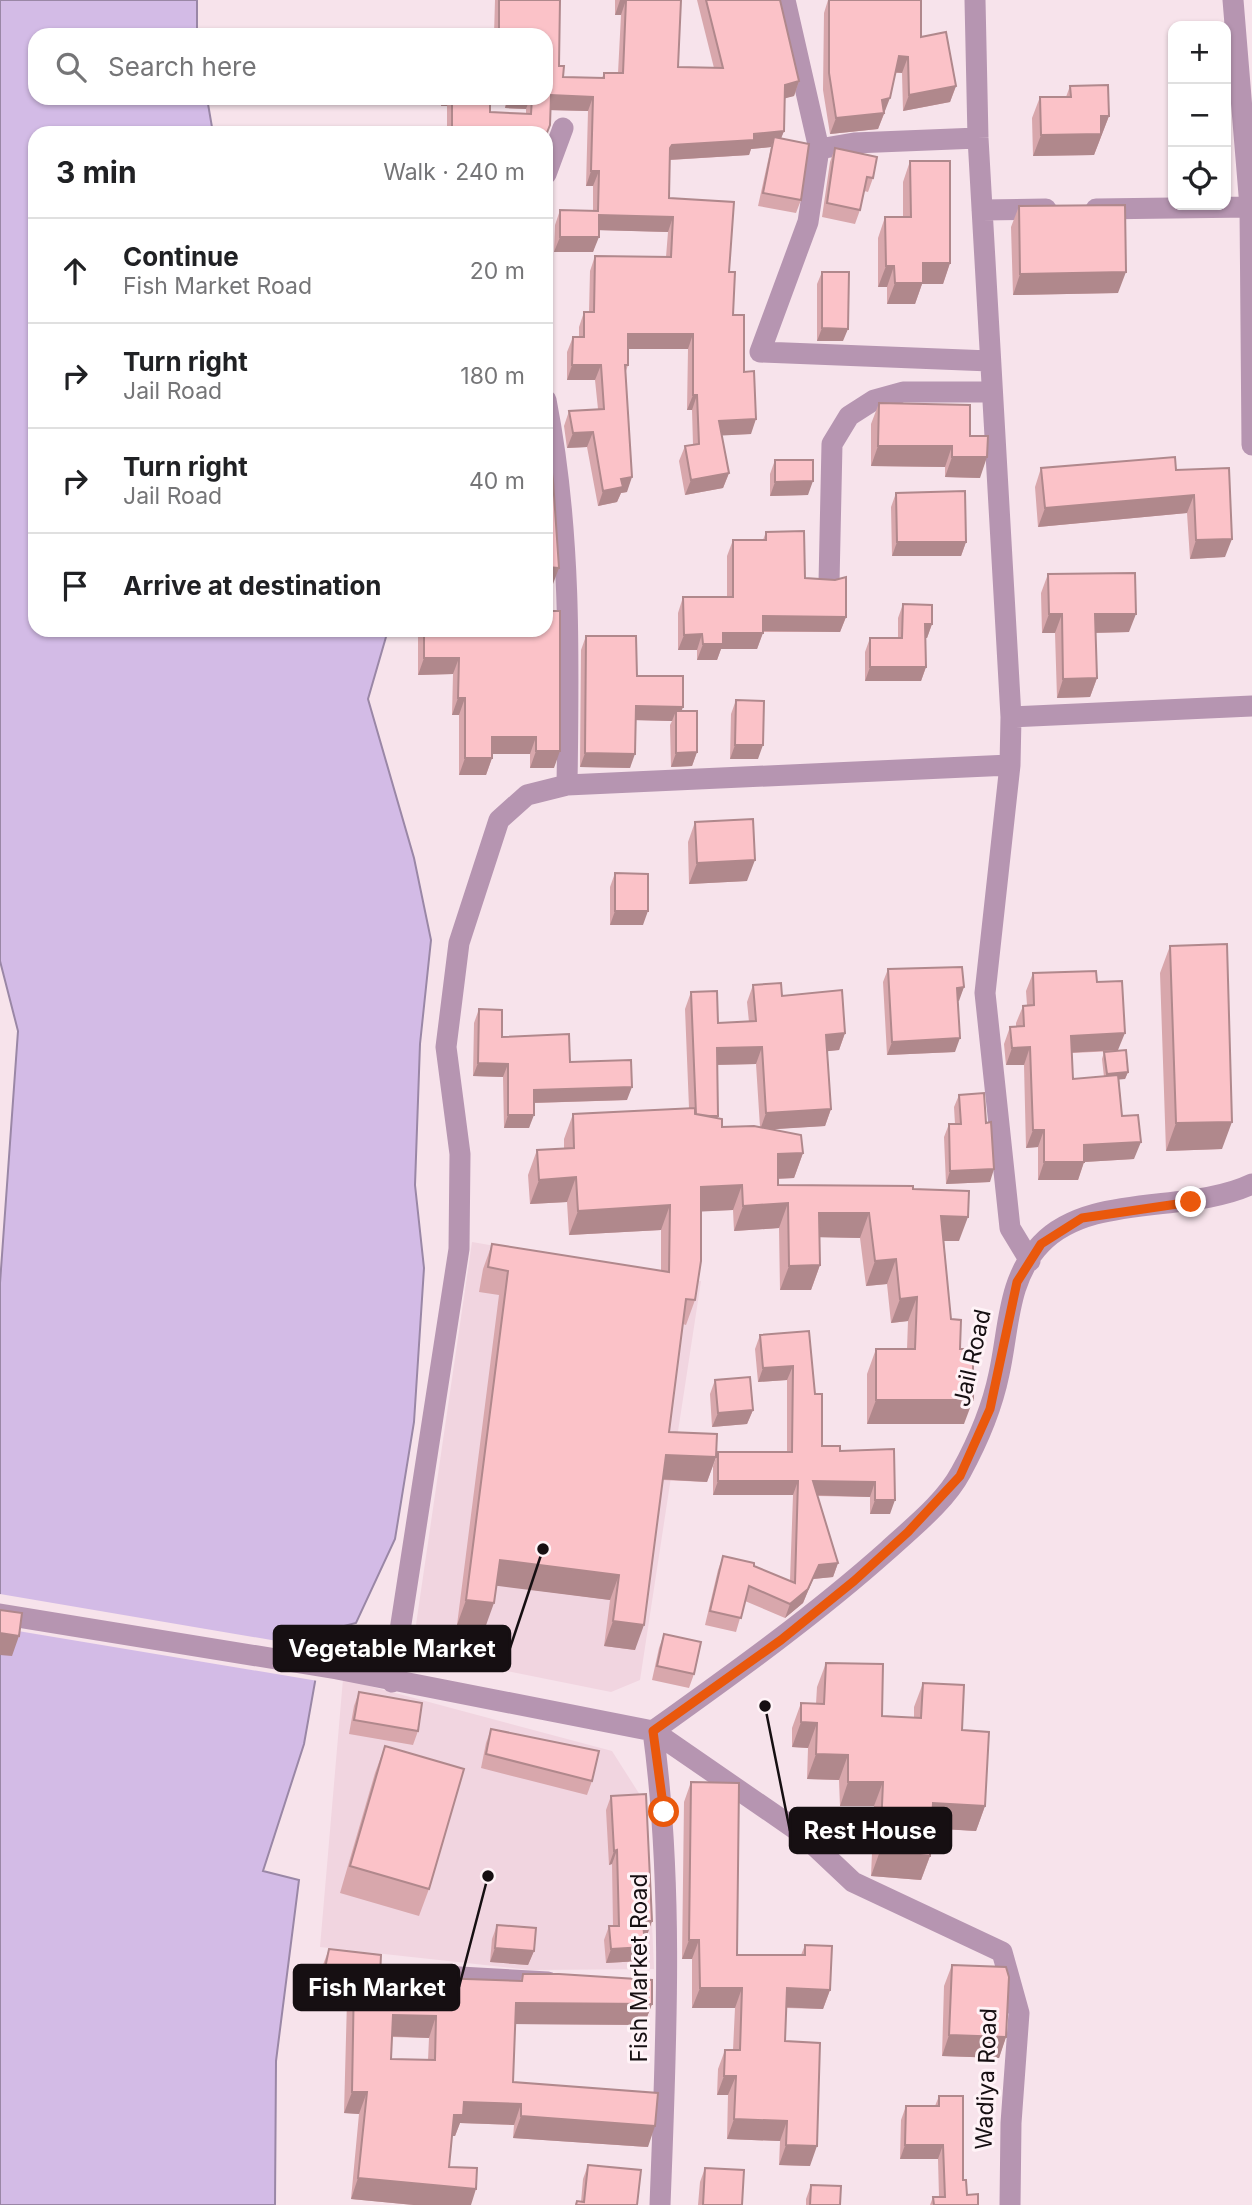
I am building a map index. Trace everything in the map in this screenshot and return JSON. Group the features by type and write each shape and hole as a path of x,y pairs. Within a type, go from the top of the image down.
{"street":[{"path":"785,0 819,149 808,222 760,352 990,361"},
{"path":"975,0 978,138 1011,717 1010,765 985,993 1010,1228 1030,1261"},
{"path":"1233,0 1250,207 1252,445"},
{"path":"553,155 563,128"},
{"path":"819,149 854,143 978,138"},
{"path":"982,210 1250,207"},
{"path":"829,583 832,444 849,416 874,400 903,392 991,391"},
{"path":"553,436 559,467 570,639 567,785"},
{"path":"1011,717 1252,706"},
{"path":"392,1682 459,1249 460,1154 446,1047 459,943 499,820 527,794 567,785 1010,765"},
{"name":"Jail Road","path":"653,1731 781,1640 854,1581 917,1523 960,1476 990,1409 1000,1373 1017,1282 1041,1244 1082,1218 1228,1195 1252,1184"},
{"path":"0,1614 337,1669 392,1682 653,1731"},
{"name":"Fish Market Road","path":"653,1731 664,1812 659,1988 660,2205"},
{"name":"Wadiya Road","path":"653,1731 801,1833 853,1882 1002,1952 1019,2013 1011,2123 1010,2205"},
{"path":"442,1976 568,1983"}],"shaded area":[{"path":"0,0 197,0 197,28 28,28 28,105 208,105 212,126 28,126 28,637 386,637 368,699 414,858 431,940 420,1044 415,1185 424,1268 414,1422 395,1539 356,1623 324,1631 304,1744 263,1871 299,1880 276,2061 275,2205 0,2205 0,1283 18,1031 0,961"},
{"path":"472,1242 701,1281 640,1680 611,1692 412,1652"},
{"path":"343,1679 612,1751 647,1806 654,1969 530,1970 320,1947"}],"pier":[{"path":"0,1594 324,1649 318,1681 0,1628"}],"building":[{"path":"499,0 560,0 559,66 564,66 563,77 604,78 604,73 623,73 626,0 681,0 678,67 723,68 706,0 780,0 799,81 785,85 784,131 754,134 754,140 672,145 670,148 669,198 734,202 729,272 735,272 733,315 744,315 744,372 754,371 756,419 719,421 729,473 691,480 685,446 699,444 697,395 693,395 693,334 628,334 628,365 625,365 632,477 621,479 623,487 603,491 593,432 573,433 569,411 604,409 601,365 572,365 573,337 584,337 584,312 594,312 595,256 671,257 673,217 599,215 599,237 560,237 560,210 598,211 599,171 591,171 593,97 553,95 553,28 499,28"},
{"path":"829,0 921,0 921,37 946,32 956,86 909,95 908,57 899,56 890,98 882,100 884,113 836,118 829,73"},
{"path":"1108,85 1109,116 1101,116 1101,134 1041,135 1040,97 1071,97 1070,86"},
{"path":"452,105 490,105 490,112 531,114 532,105 551,105 550,126 452,126"},
{"path":"774,137 809,144 801,200 763,193"},
{"path":"835,148 877,157 873,178 867,177 860,210 827,203"},
{"path":"910,161 950,161 950,263 923,263 923,283 895,283 894,266 886,266 885,217 911,217"},
{"path":"1125,205 1126,272 1020,274 1019,206"},
{"path":"822,272 849,272 848,329 822,328"},
{"path":"879,403 970,405 970,436 988,436 987,457 952,457 952,446 878,446"},
{"path":"1175,457 1176,470 1229,468 1232,539 1196,540 1194,495 1045,508 1041,468"},
{"path":"775,460 813,460 813,481 775,482"},
{"path":"553,480 559,568 553,568"},
{"path":"965,491 966,542 897,542 896,493"},
{"path":"804,531 805,578 835,580 846,577 846,617 763,616 763,633 723,633 723,644 703,644 702,634 684,635 683,597 733,597 733,540 766,540 766,532"},
{"path":"1135,573 1136,614 1095,614 1097,678 1063,679 1062,614 1049,614 1048,574"},
{"path":"903,604 932,605 932,624 925,624 926,667 870,667 870,638 902,638"},
{"path":"553,611 560,611 560,751 536,751 536,737 492,737 492,758 465,758 465,698 458,698 459,658 424,658 424,637 553,637"},
{"path":"586,636 636,636 637,676 683,676 683,707 636,706 635,754 585,753"},
{"path":"736,700 764,701 763,745 735,745"},
{"path":"676,711 697,711 697,752 676,753"},
{"path":"753,819 755,860 697,863 695,822"},
{"path":"615,873 648,874 648,911 615,911"},
{"path":"1227,944 1232,1122 1176,1123 1170,946"},
{"path":"962,967 964,987 957,988 960,1038 892,1042 888,969"},
{"path":"1096,971 1097,982 1122,981 1125,1033 1071,1036 1073,1079 1118,1075 1122,1116 1138,1115 1141,1142 1084,1145 1084,1162 1044,1162 1044,1130 1033,1130 1030,1047 1012,1048 1010,1027 1024,1026 1023,1006 1034,1005 1033,973"},
{"path":"781,983 782,996 842,990 845,1033 826,1035 831,1109 766,1113 762,1047 717,1048 718,1116 696,1114 691,992 717,991 718,1023 756,1021 753,985"},
{"path":"479,1009 502,1010 502,1037 569,1034 570,1062 631,1060 632,1087 534,1090 534,1115 508,1115 508,1064 478,1063"},
{"path":"1126,1050 1128,1072 1107,1074 1104,1052"},
{"path":"984,1093 986,1123 991,1122 994,1169 950,1171 949,1124 961,1124 959,1095"},
{"path":"695,1108 695,1114 722,1119 722,1127 754,1126 801,1135 803,1153 778,1154 778,1185 913,1186 913,1189 969,1191 968,1217 941,1216 951,1319 961,1320 960,1349 973,1349 973,1400 876,1400 876,1349 915,1349 917,1297 900,1299 896,1259 875,1261 869,1213 819,1213 820,1265 789,1266 788,1203 743,1206 742,1185 701,1187 701,1261 695,1300 686,1299 669,1432 717,1434 716,1457 666,1455 644,1625 613,1621 619,1575 500,1560 494,1603 466,1600 508,1271 488,1267 492,1244 669,1272 670,1205 578,1211 576,1177 539,1180 537,1150 574,1148 573,1114"},
{"path":"809,1331 815,1394 822,1394 822,1446 840,1446 840,1451 894,1449 895,1500 875,1500 875,1482 813,1481 838,1563 819,1565 808,1589 790,1604 749,1586 741,1618 710,1611 723,1556 754,1563 754,1566 795,1583 798,1481 718,1481 718,1452 792,1452 793,1366 763,1368 760,1335"},
{"path":"750,1377 753,1410 718,1413 715,1380"},
{"path":"0,1610 22,1613 19,1636 0,1633"},
{"path":"664,1634 701,1642 694,1674 657,1666"},
{"path":"826,1663 883,1664 882,1716 921,1718 923,1683 964,1685 962,1730 989,1732 985,1806 933,1803 930,1856 880,1851 883,1782 848,1782 848,1755 816,1754 817,1723 801,1722 801,1703 824,1704"},
{"path":"359,1692 422,1703 418,1731 354,1720"},
{"path":"491,1729 599,1751 592,1781 486,1754"},
{"path":"385,1746 464,1769 429,1889 350,1866"},
{"path":"691,1782 739,1783 737,1955 805,1955 805,1945 832,1946 830,1990 787,1988 785,2041 820,2043 817,2146 786,2145 787,2121 734,2119 736,2076 724,2076 725,2050 740,2050 742,1988 700,1988 699,1940 689,1940"},
{"path":"646,1794 652,1921 643,1921 645,1947 611,1949 609,1926 619,1926 617,1850 614,1851 611,1796"},
{"path":"497,1925 536,1928 534,1951 495,1948"},
{"path":"329,1949 381,1955 380,1976 522,1981 523,1974 559,1974 652,1980 652,2004 516,2003 513,2082 658,2093 655,2126 521,2116 521,2104 464,2102 463,2115 454,2115 449,2167 477,2168 476,2189 358,2178 367,2092 352,2092 354,1979 324,1973","holes":["393,2015 436,2016 435,2060 391,2059"]},
{"path":"952,1965 1006,1967 1009,1977 1006,2037 949,2035"},
{"path":"939,2096 963,2096 963,2180 966,2180 967,2195 978,2194 978,2205 934,2205 933,2197 945,2197 943,2145 905,2145 906,2106 939,2106"},
{"path":"588,2165 641,2170 637,2205 576,2205 577,2201 584,2202"},
{"path":"705,2168 744,2170 742,2205 703,2205"},
{"path":"811,2185 841,2186 840,2205 810,2205"}],"place":[{"name":"Vegetable Market","path":"543,1549"},
{"name":"Rest House","path":"765,1706"},
{"name":"Fish Market","path":"488,1876"}],"route":[{"path":"664,1812 653,1731 781,1640 854,1581 908,1532 960,1476 990,1409 1000,1373 1017,1282 1041,1244 1082,1218 1115,1211 1191,1202"}]}
